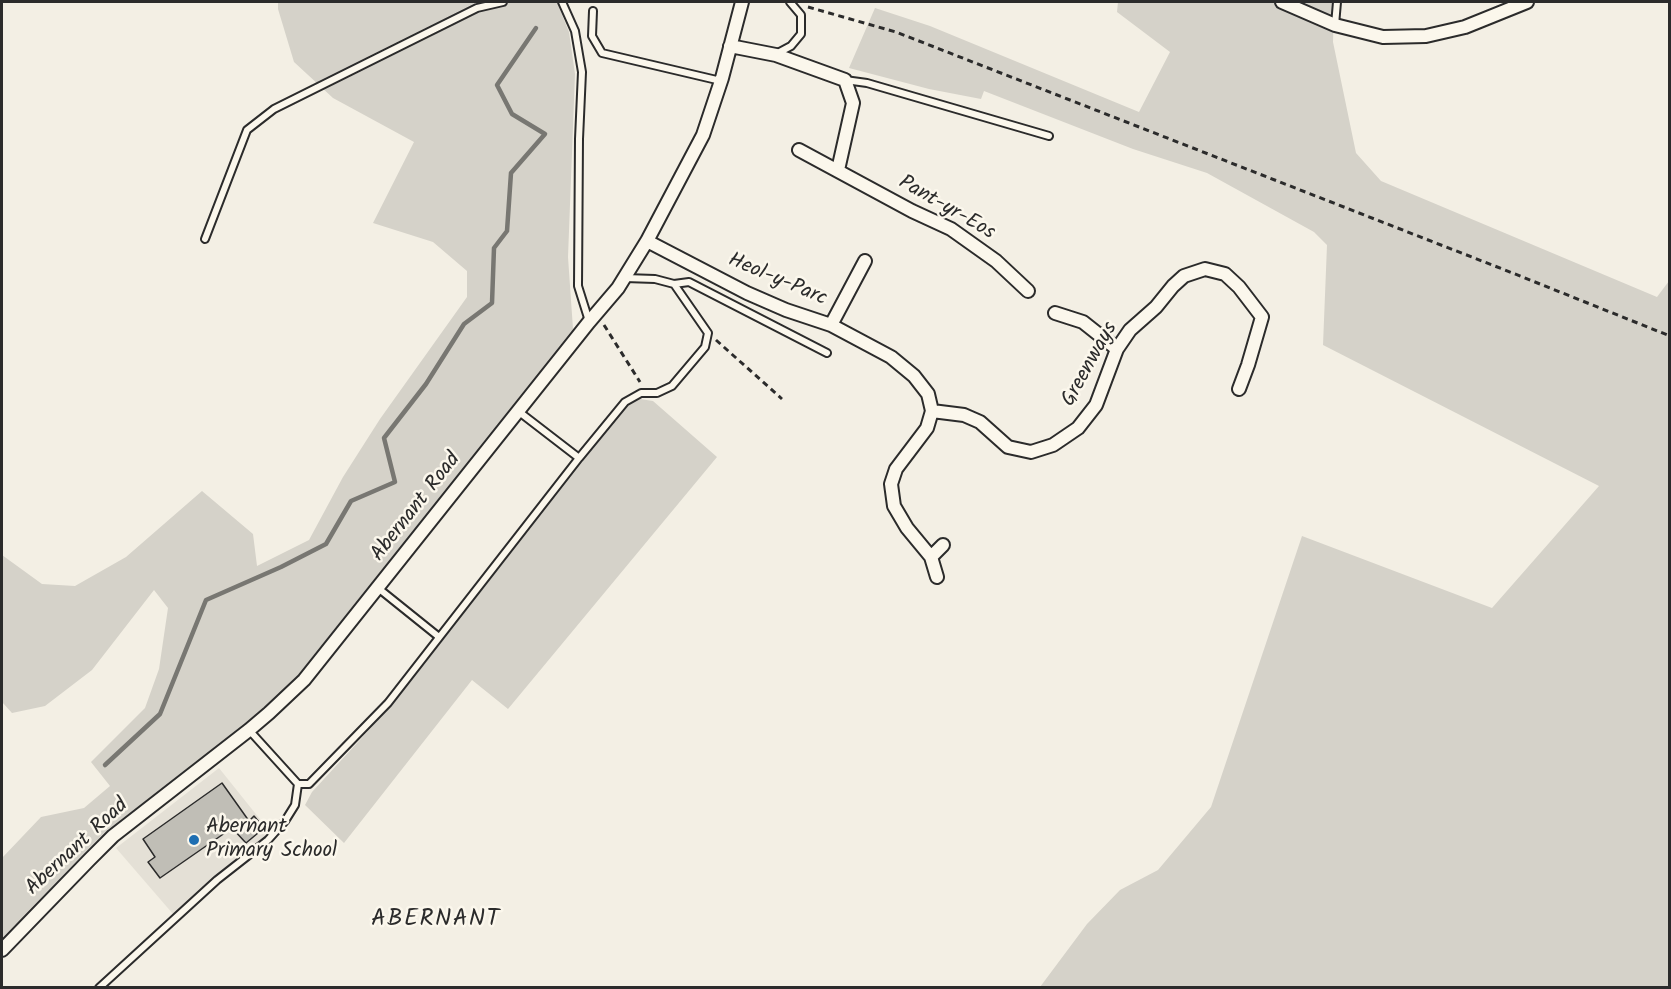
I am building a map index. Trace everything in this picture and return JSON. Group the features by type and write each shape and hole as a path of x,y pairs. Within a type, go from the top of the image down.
{"street":[{"name":"Abernant Road","path":"2,950 113,836 249,730 304,680 618,288 647,241 703,135 721,82 742,2"},
{"path":"1282,2 1335,26 1383,37 1426,36 1465,27 1527,2"},
{"path":"730,46 776,55 844,80 854,103 838,170"},
{"name":"Pant-yr-Eos","path":"799,150 912,211 951,229 996,261 1028,291"},
{"name":"Heol-y-Parc","path":"647,241 747,293 786,310 831,325 891,357 914,376 928,394 932,411"},
{"path":"831,325 865,261"},
{"name":"Greenways","path":"932,411 964,415 980,422 1008,447 1031,452 1053,446 1078,428 1096,405 1118,349 1130,330 1156,307 1173,286 1185,276 1205,269 1225,274 1239,287 1262,317 1239,389"},
{"path":"1054,313 1083,322 1118,349"},
{"path":"932,411 927,428 896,469 891,484 894,506 907,528 931,557 937,577"},
{"path":"931,557 943,544"}],"lane":[{"path":"205,239 247,130 274,109 477,8 503,2"},
{"path":"562,2 575,31 582,72 578,286 589,322"},
{"path":"776,55 791,46 801,34 801,15 791,2"},
{"path":"1335,26 1337,2"},
{"path":"593,11 592,36 602,53 721,82"},
{"path":"844,80 867,83 1049,136"},
{"path":"624,278 656,279 674,284 689,282 827,353"},
{"path":"249,730 298,784 309,784 388,703 579,458 626,402 641,393 657,393 672,386 705,347 708,333 674,284"},
{"path":"518,411 579,458"},
{"path":"378,588 439,637"},
{"path":"99,987 217,880 268,840 285,821 295,805 298,784"}],"path":[{"path":"791,2 896,32 1670,336"},
{"path":"589,322 605,325 640,381 641,393"},
{"path":"708,333 782,399"}],"shaded area":[{"path":"278,2 566,2 558,5 569,32 575,74 568,257 573,329 298,675 270,703 104,833 2,938 2,858 41,817 84,808 110,786 91,762 145,708 159,669 168,608 154,590 92,670 45,706 12,713 2,702 2,555 42,584 75,586 126,557 202,491 253,534 257,566 309,540 343,477 380,419 467,297 467,271 433,242 373,223 414,142 333,98 294,62 278,9"},
{"path":"1118,2 1334,2 1333,42 1356,153 1381,181 1657,297 1669,281 1669,987 1040,987 1087,924 1120,890 1158,870 1211,807 1302,536 1492,608 1599,486 1323,345 1327,245 1314,232 1207,173 1133,149 984,91 981,99 929,89 849,68 875,8 930,26 1139,112 1170,52 1117,12"},
{"path":"640,399 653,401 717,457 508,709 472,680 344,843 305,805 312,792 392,705 627,405"},
{"name":"Abernant Primary School","path":"219,768 271,833 173,914 116,848"}],"building":[{"path":"222,783 249,821 254,816 264,828 246,843 232,828 160,878 148,862 155,857 143,839"}],"waterway":[{"path":"105,765 160,714 206,600 281,567 326,544 351,501 395,482 384,438 426,384 464,324 492,303 494,248 507,231 511,173 545,134 512,114 497,85 536,28"}],"place":[{"name":"Abernant Primary School","path":"194,840"}],"district":[{"name":"ABERNANT","path":"436,921"}]}
